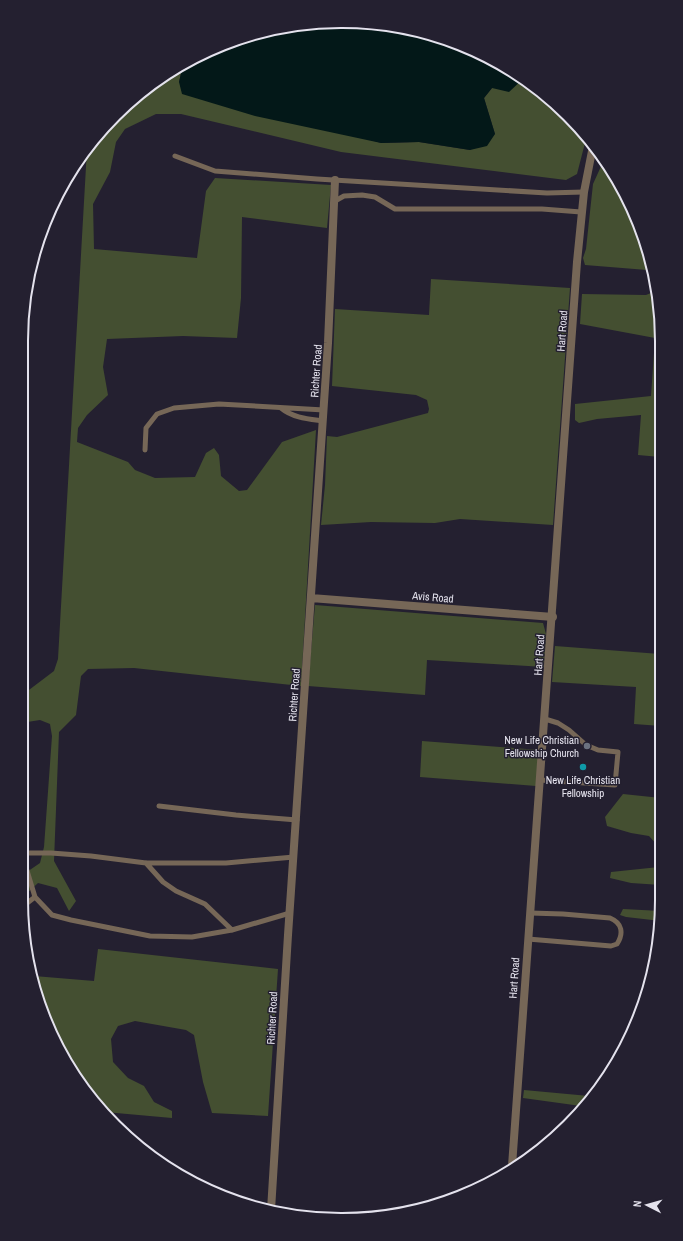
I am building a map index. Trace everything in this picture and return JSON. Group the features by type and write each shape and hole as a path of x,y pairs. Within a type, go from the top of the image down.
{"street":[{"name":"Hart Road","path":"512,1162 582,212 591,152"},
{"name":"Richter Road","path":"272,1205 290,913 324,421 336,180"},
{"name":"Avis Road","path":"311,598 553,617"}],"lane":[{"path":"175,156 215,171 547,193 584,192"},
{"path":"335,201 344,196 362,195 375,197 395,209 542,209 582,212"},
{"path":"145,450 146,428 157,414 174,408 219,404 324,410"},
{"path":"281,408 286,412 305,419 324,421"},
{"path":"540,780 615,785 618,752 598,750 586,744 558,723 545,719"},
{"path":"160,806 236,815 297,820"},
{"path":"28,852 91,856 146,863 226,863 294,857"},
{"path":"146,863 163,882 176,891 205,904 232,930"},
{"path":"28,874 35,896 52,915 150,936 192,937 232,930 290,913"},
{"path":"28,901 35,896"},
{"path":"528,939 611,946 617,944 620,939 621,932 616,921 610,918 570,914 530,913"}],"green space":[{"path":"181,72 179,82 381,143 419,142 470,150 495,134 484,98 492,88 516,81 548,106 585,144 577,174 566,180 341,152 181,114 156,114 125,129 116,142 110,172 93,204 94,249 197,258 206,191 215,178 331,185 327,228 242,217 241,298 237,338 183,336 107,339 103,367 108,395 87,415 78,428 77,442 128,462 135,470 155,478 195,477 206,453 214,448 219,455 221,476 239,491 247,490 282,442 316,430 301,686 134,668 88,669 81,676 76,715 59,732 54,861 76,901 69,911 57,888 38,883 28,892 28,871 40,863 44,847 52,736 50,724 40,720 28,722 28,691 54,671 58,659 86,160 106,135 135,106 167,81"},
{"path":"601,166 623,203 638,241 646,270 585,265 583,258 586,249 593,184"},
{"path":"431,279 570,288 553,525 460,519 435,523 371,522 321,525 325,485 327,436 337,437 428,413 429,409 427,400 416,395 332,386 335,309 429,315"},
{"path":"651,293 655,338 580,324 582,294 646,295"},
{"path":"655,340 655,457 638,455 641,415 597,419 579,423 575,420 575,404 651,396"},
{"path":"315,605 543,623 546,634 544,667 427,660 425,695 308,686"},
{"path":"555,646 655,654 655,726 634,724 636,687 552,682"},
{"path":"422,741 539,750 536,786 420,777"},
{"path":"623,794 655,797 655,843 649,836 631,833 607,826 605,817"},
{"path":"655,867 655,885 631,883 610,878 611,872"},
{"path":"623,909 654,911 654,920 620,915"},
{"path":"98,949 278,969 268,1116 212,1113 203,1082 194,1035 186,1030 135,1021 118,1026 111,1039 113,1062 128,1078 144,1086 154,1102 172,1111 172,1118 112,1113 81,1074 60,1038 45,1000 38,976 94,981"},
{"path":"524,1090 585,1096 577,1106 523,1098"}],"shaded area":[{"path":"342,28 382,31 423,39 480,60 519,83 509,92 492,88 484,98 495,134 487,146 470,150 419,142 381,143 255,116 182,94 179,82 181,72 185,70 203,60 241,45 280,34"}],"place":[{"name":"New Life Christian Fellowship Church","path":"587,746"},
{"name":"New Life Christian Fellowship","path":"583,767"}]}
